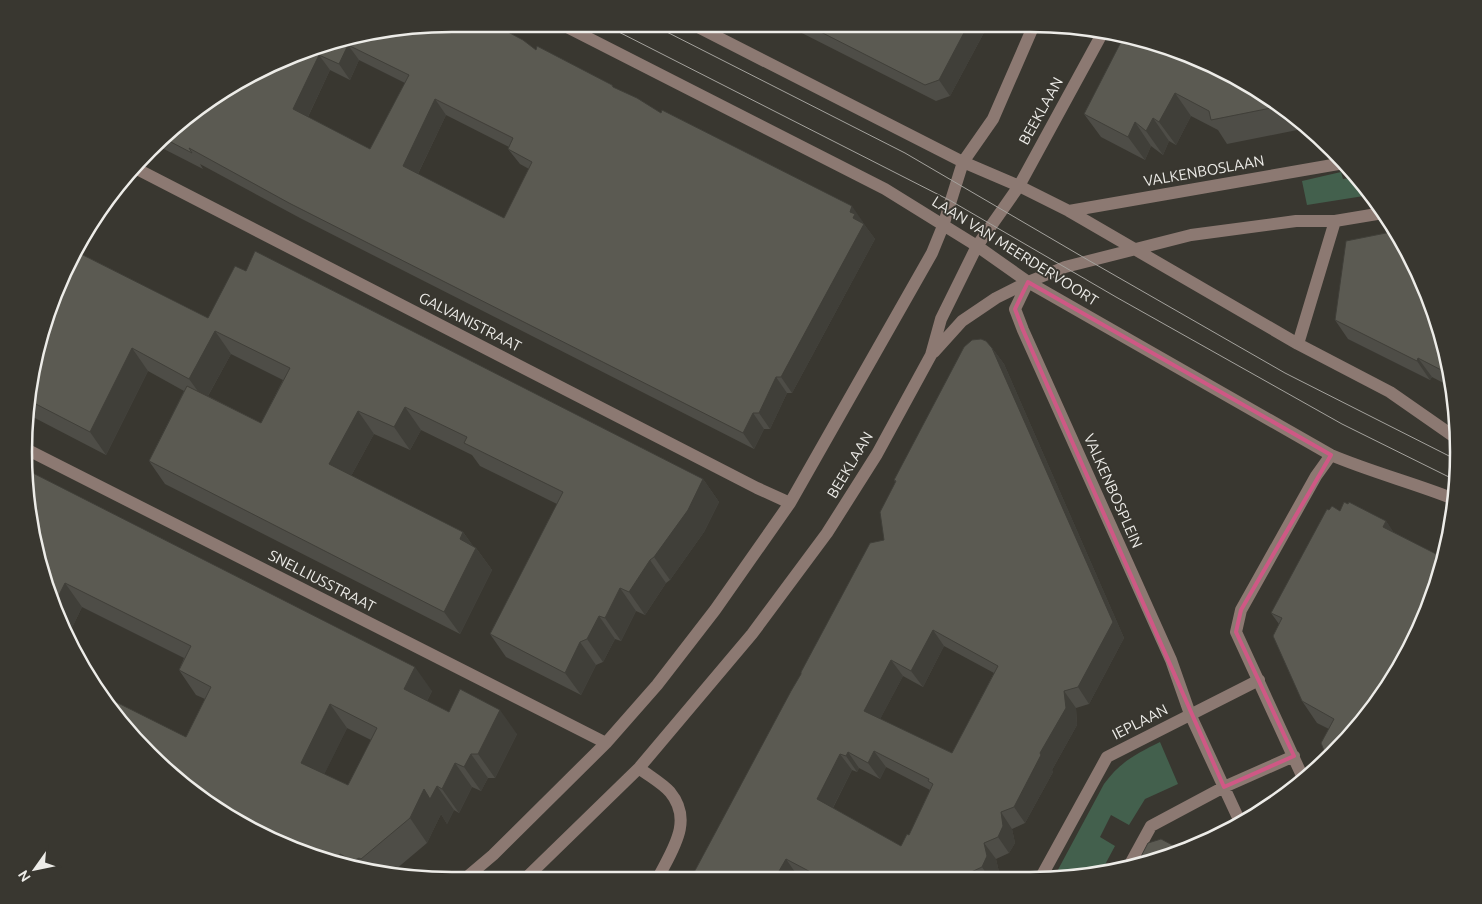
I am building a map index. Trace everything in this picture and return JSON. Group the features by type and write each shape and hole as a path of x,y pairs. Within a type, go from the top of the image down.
{"street":[{"name":"LAAN VAN MEERDERVOORT","path":"577,32 885,189 977,246 1028,282 1331,455 1356,466 1419,484 1447,495"},
{"path":"708,32 963,162 1019,186 1069,211 1298,344 1390,392 1449,433"},
{"path":"473,872 493,855 606,743 657,685 715,610 790,504 932,253 943,226 963,162 993,119 1031,32"},
{"name":"BEEKLAAN","path":"532,872 639,768 752,634 827,533 877,454 931,355 941,319 977,246 1019,186 1099,39"},
{"name":"VALKENBOSLAAN","path":"1069,211 1336,164"},
{"name":"GALVANISTRAAT","path":"141,171 790,504"},
{"path":"931,355 962,320 996,298 1065,267 1191,235 1296,222 1335,222 1376,214"},
{"path":"1298,344 1335,222"},
{"name":"VALKENBOSPLEIN","path":"1028,282 1015,309 1023,330 1171,660 1190,714 1237,816"},
{"name":"SNELLIUSSTRAAT","path":"32,452 606,743"},
{"path":"1301,772 1260,680 1236,632 1241,610 1316,476 1331,455"},
{"name":"IEPLAAN","path":"1044,871 1107,757 1260,680"},
{"path":"1133,858 1151,826 1224,787 1294,756"},
{"path":"639,768 670,792 682,814 679,836 661,872"}],"highlighted area":[{"path":"1028,282 1331,455 1241,610 1236,632 1294,756 1224,787 1023,330 1015,309"}],"green space":[{"path":"1341,172 1343,179 1348,178 1362,196 1307,205 1302,181"},
{"path":"1160,742 1178,784 1145,799 1129,825 1111,815 1100,837 1115,846 1105,864 1057,871 1104,784 1129,759"}],"building":[{"path":"508,32 536,50 537,46 637,98 661,113 662,110 852,206 850,212 855,214 853,218 864,224 781,377 776,377 759,413 753,413 743,433 289,203 189,148 192,153 170,142 219,103 291,64 317,55 348,46 339,64 319,55 293,109 370,149 409,75 349,46 397,36 425,33","holes":["435,99 513,138 508,149 532,162 504,218 403,166"]},
{"path":"821,32 964,32 939,80 925,85"},
{"path":"1120,43 1191,64 1240,89 1270,108 1211,120 1209,111 1175,93 1159,122 1153,118 1146,131 1135,122 1128,137 1084,114"},
{"path":"1387,233 1418,291 1435,343 1441,370 1418,358 1417,361 1335,320 1346,241"},
{"path":"255,251 703,479 688,510 650,560 629,592 620,588 605,618 599,616 587,639 580,642 565,673 490,634 563,492 464,443 467,437 405,407 394,427 358,411 329,464 463,532 460,539 476,548 444,612 149,461 187,386 261,423 290,368 215,331 189,379 132,348 90,432 35,404 47,343 55,317 64,291 82,255 208,318 235,266 246,271"},
{"path":"981,339 986,341 992,348 1113,622 1078,687 1064,691 1066,708 1040,753 1041,755 1014,807 1001,812 1003,826 998,837 984,843 987,856 982,867 971,872 811,872 786,859 778,872 694,872 870,543 884,540 880,512 896,481 894,480 964,347 972,340","holes":["933,630 998,666 952,753 864,711 891,660 911,671","874,751 929,779 928,781 933,784 909,835 907,834 901,846 817,799 840,754 846,756 848,752 868,763"]},
{"path":"33,473 415,667 404,689 449,712 460,689 500,710 478,754 471,754 464,767 455,763 442,789 437,786 430,799 424,789 410,818 361,859 347,858 340,854 339,856 291,840 242,815 197,785 155,749 115,702 186,737 211,687 179,670 191,646 65,583 58,596 41,534","holes":["330,704 377,728 348,785 301,763"]},
{"path":"1344,502 1348,504 1349,502 1386,521 1383,527 1437,554 1418,613 1393,662 1363,707 1324,751 1321,743 1334,719 1302,701 1273,636 1282,618 1271,613 1327,509 1329,510 1332,506 1340,511"},
{"path":"1161,839 1174,846 1141,856 1148,843"}],"tram line":[{"path":"619,32 951,201 1116,297 1342,424 1449,477"},
{"path":"667,32 905,153 1285,373 1450,456"}]}
